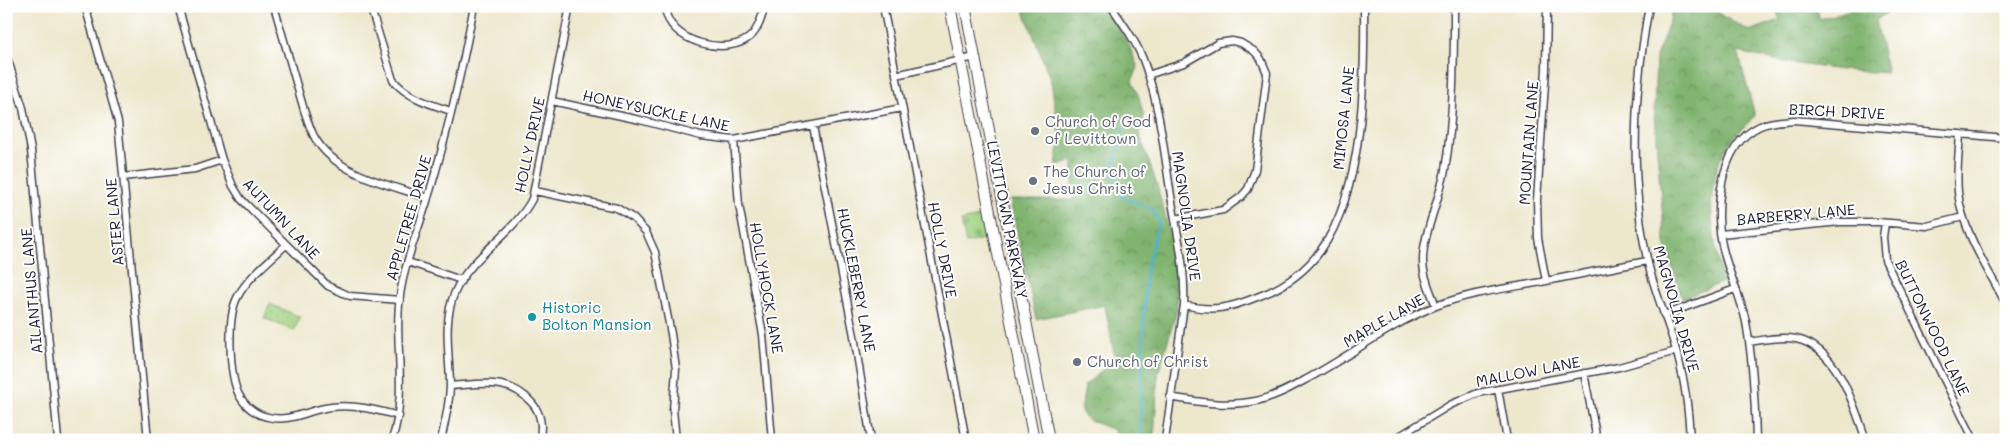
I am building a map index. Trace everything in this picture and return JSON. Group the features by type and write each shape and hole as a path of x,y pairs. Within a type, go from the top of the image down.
{"main road":[{"name":"LEVITTOWN PARKWAY","path":"950,6 1034,440"},
{"name":"LEVITTOWN PARKWAY","path":"965,6 1049,440"}],"street":[{"name":"ASTER LANE","path":"85,6 118,122 148,440"},
{"name":"AUTUMN LANE","path":"178,6 222,160 241,199 318,277 340,293 364,299 400,300"},
{"path":"274,6 309,126 320,146 327,154 346,168 428,198"},
{"path":"370,6 393,80 411,96 451,111"},
{"name":"APPLETREE DRIVE","path":"392,440 399,416 402,393 400,300 408,262 428,198 451,111 474,6"},
{"name":"HOLLY DRIVE","path":"441,440 450,386 448,329 450,307 461,280 520,217 528,207 535,191 570,6"},
{"path":"665,6 669,22 681,35 696,41 728,46 744,41 752,35 757,29 765,6"},
{"name":"HOLLY DRIVE","path":"883,6 966,440"},
{"name":"MAGNOLIA DRIVE","path":"1111,6 1136,46 1148,75 1158,117 1184,272 1184,305 1164,440"},
{"name":"MIMOSA LANE","path":"1184,305 1204,309 1224,308 1265,294 1299,273 1313,260 1329,237 1342,207 1356,154 1362,94 1364,6"},
{"path":"1436,306 1424,272 1423,252 1446,167 1454,81 1454,6"},
{"name":"MOUNTAIN LANE","path":"1546,281 1538,238 1537,200 1546,69 1547,6"},
{"name":"MAGNOLIA DRIVE","path":"1649,6 1636,122 1639,196 1647,261 1676,351 1685,388 1690,440"},
{"path":"1148,75 1184,63 1218,43 1232,41 1241,43 1254,51 1261,59 1266,73 1257,154 1248,189 1241,197 1223,210 1175,219"},
{"name":"AILANTHUS LANE","path":"6,54 23,108 32,150 58,440"},
{"path":"896,74 975,57"},
{"name":"HONEYSUCKLE LANE","path":"552,102 640,120 701,136 734,140 902,108"},
{"name":"BIRCH DRIVE","path":"1756,440 1755,396 1745,319 1724,254 1720,234 1719,199 1726,170 1738,145 1759,126 1794,120 2006,138"},
{"name":"HUCKLEBERRY LANE","path":"813,126 852,326 871,440"},
{"path":"1960,134 1957,180 1963,217 2006,304"},
{"name":"HOLLYHOCK LANE","path":"734,140 739,205 763,335 772,440"},
{"path":"123,177 195,169 222,160"},
{"path":"535,191 617,208 634,218 646,232 656,257 676,369 673,410 676,440"},
{"name":"BARBERRY LANE","path":"1720,234 1838,222 1927,226 1963,217"},
{"name":"BUTTONWOOD LANE","path":"1885,223 1883,237 1885,260 1974,440"},
{"path":"286,245 244,287 234,306 231,316 230,334 234,380 239,394 250,408 260,415 280,419 323,408 343,406 369,409 399,416"},
{"name":"MAPLE LANE","path":"1170,397 1217,404 1268,398 1284,392 1332,366 1412,317 1436,306 1480,292 1647,261"},
{"path":"408,262 461,280"},
{"path":"1664,315 1736,289"},
{"path":"1749,342 1794,338 1803,340 1821,351 1840,378 1857,414 1866,440"},
{"name":"MALLOW LANE","path":"1393,440 1405,437 1463,399 1498,389 1626,366 1676,351"},
{"path":"1584,374 1597,440"},
{"path":"450,386 501,384 517,389 524,394 537,410 541,428 539,440"},
{"path":"1498,389 1507,440"}],"green space":[{"path":"1022,6 1104,6 1129,45 1138,68 1132,81 1139,97 1144,117 1139,133 1157,185 1174,250 1177,310 1158,374 1154,440 1117,440 1114,430 1088,420 1081,412 1085,385 1115,359 1105,305 1036,319 1010,200 1073,200 1073,161 1056,165 1060,141 1051,81"},
{"path":"1670,6 1714,6 1721,15 1749,31 1780,20 1775,6 1815,6 1820,19 1863,6 1894,6 1894,8 1876,20 1887,73 1842,70 1790,63 1738,52 1755,116 1729,144 1720,160 1715,176 1712,194 1713,230 1723,282 1682,299 1665,243 1654,116 1656,57 1671,17"},
{"path":"984,216 989,238 966,243 961,221"},
{"path":"270,304 300,317 294,331 264,318"}],"waterway":[{"path":"1123,129 1112,170 1122,197 1151,208 1159,220 1146,270 1139,440"}],"place":[{"name":"Church of God of Levittown","path":"1035,131"},
{"name":"The Church of Jesus Christ","path":"1033,181"},
{"name":"Historic Bolton Mansion","path":"532,317"},
{"name":"Church of Christ","path":"1077,362"}]}
